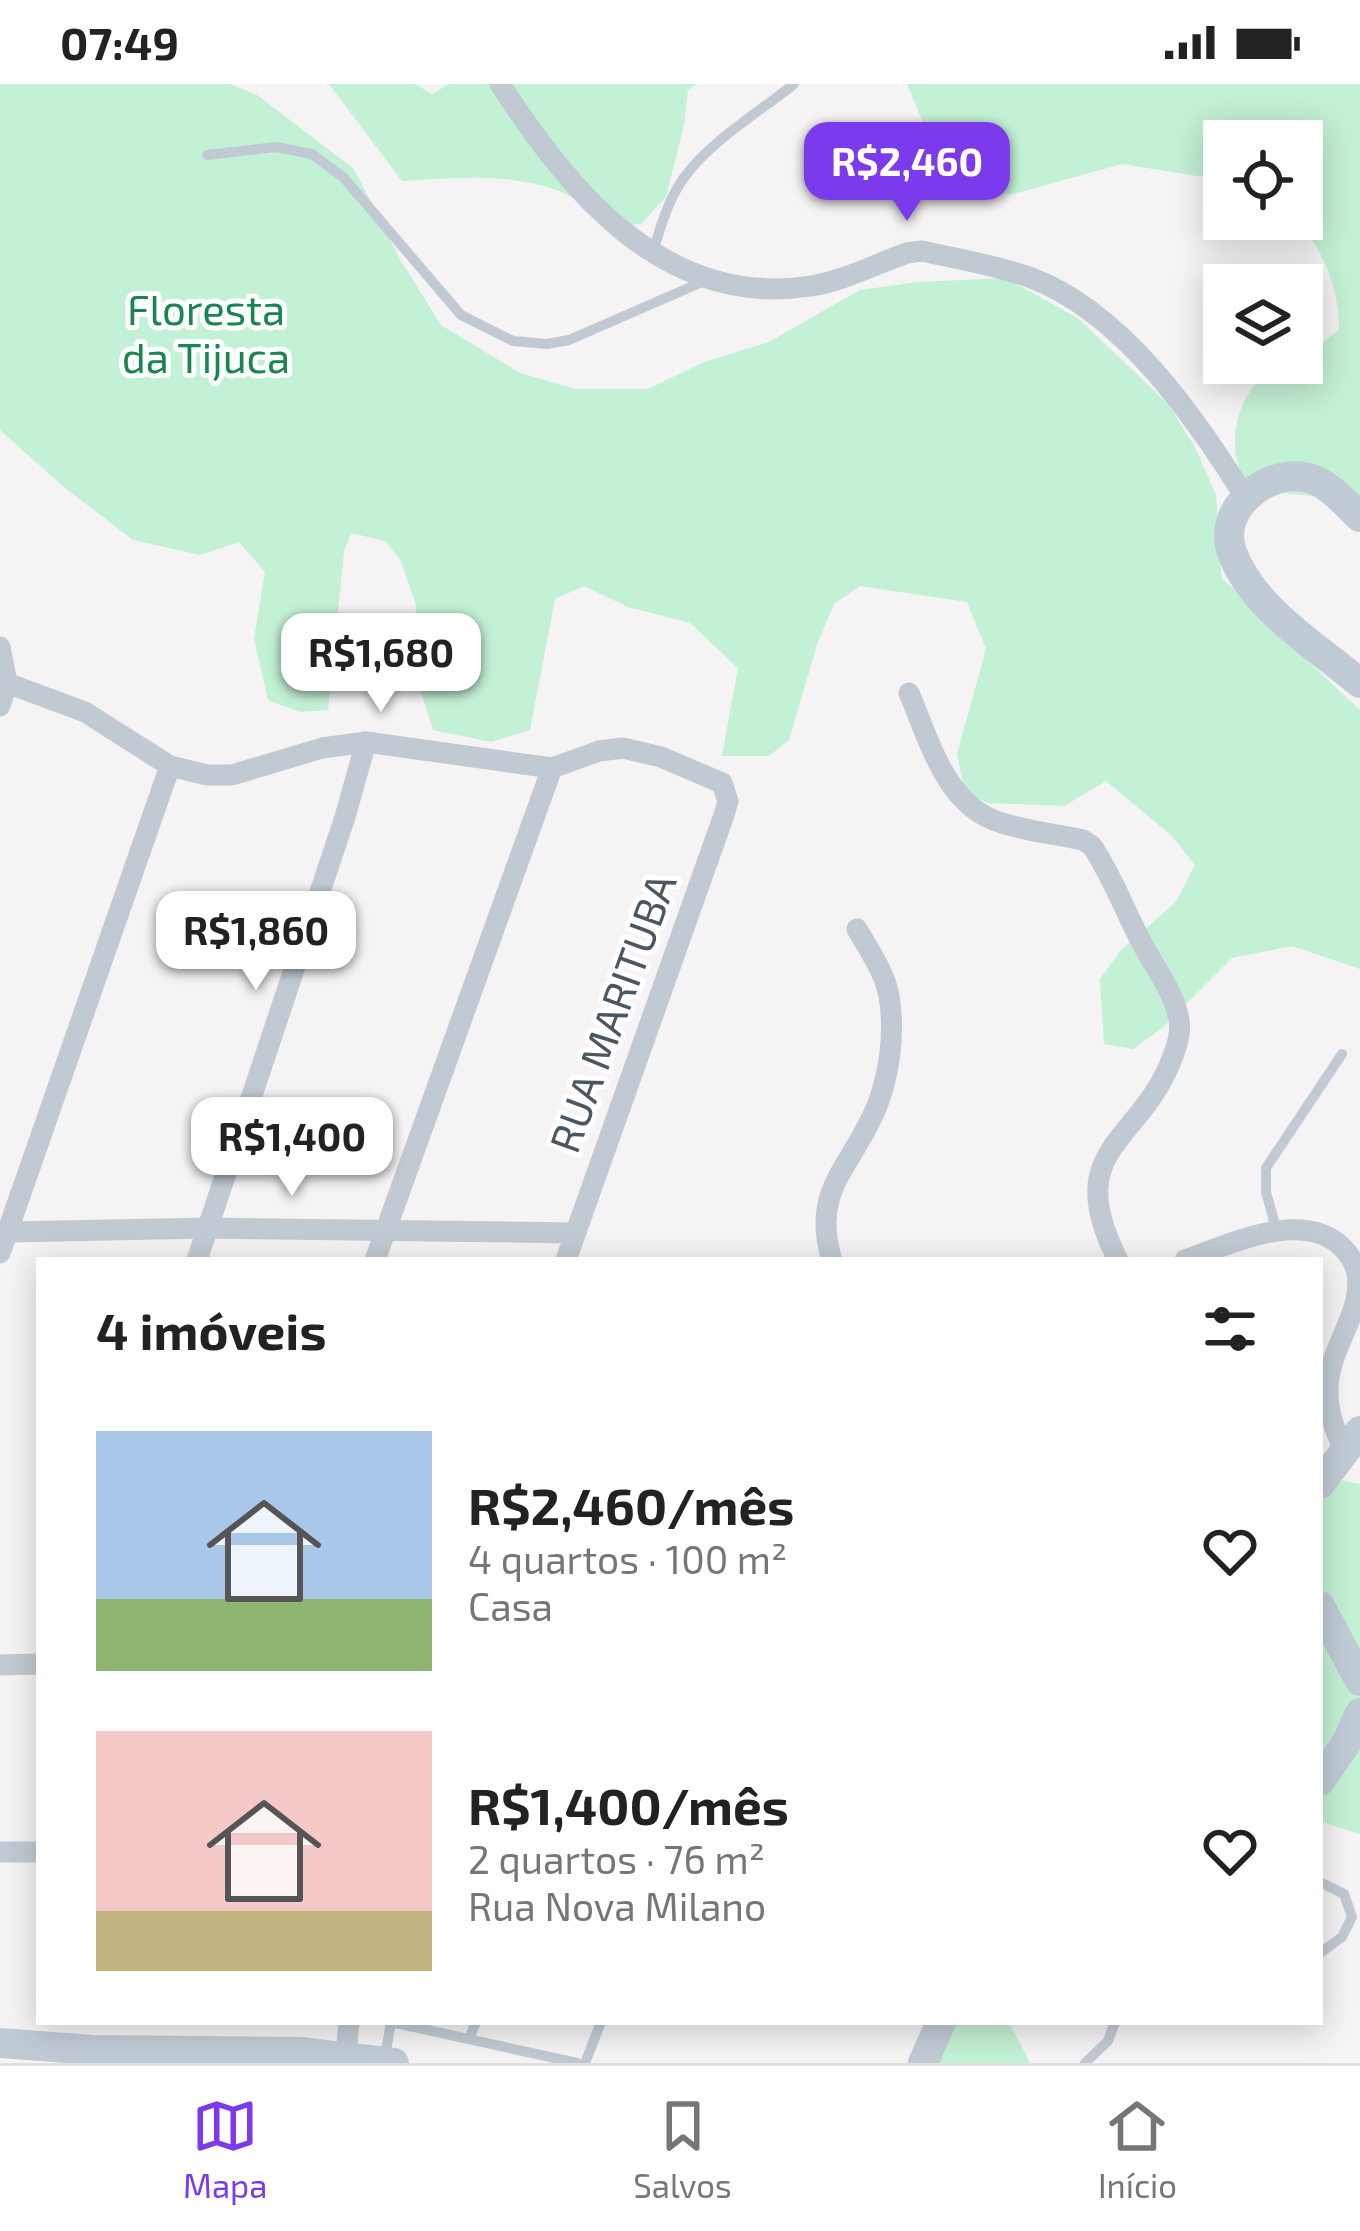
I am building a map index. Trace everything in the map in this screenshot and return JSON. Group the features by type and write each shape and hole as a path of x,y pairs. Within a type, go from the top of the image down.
{"main road":[{"path":"1360,518 1312,478 1287,477 1245,497 1229,524 1228,540 1242,573 1264,603 1360,683"},
{"path":"1323,1480 1352,1441"},
{"path":"1323,1612 1360,1681"},
{"path":"1323,1776 1347,1742 1360,1712"},
{"path":"923,2063 940,2025"},
{"path":"0,2043 240,2057 346,2055 389,2062"},
{"path":"62,2063 77,2061 93,2050"}],"street":[{"path":"500,84 538,142 593,208 652,254 712,278 770,289 815,286 922,251 1031,278 1086,309 1167,385 1210,440 1245,497"},
{"path":"0,647 7,683 0,706"},
{"path":"7,683 85,712 170,766 207,775 232,775 322,748 366,742 552,768 376,1257"},
{"path":"909,694 946,777 980,814 1083,840 1092,847 1180,1021 1167,1072 1101,1165 1096,1187 1098,1216 1117,1257"},
{"path":"198,1257 366,742"},
{"name":"RUA MARITUBA","path":"552,768 622,748 661,757 722,783 728,791 724,815 567,1257"},
{"path":"170,766 4,1243 208,1228 575,1233"},
{"path":"831,1257 825,1237 828,1197 876,1109 892,1049 889,996 857,929"},
{"path":"1195,1257 1299,1229 1324,1234 1354,1261 1359,1279 1356,1301 1332,1362 1328,1386 1330,1416 1352,1441"},
{"path":"0,1664 36,1664"},
{"path":"0,1852 36,1852"},
{"path":"346,2055 349,2025"}],"lane":[{"path":"652,254 664,216 684,178 700,159 794,84"},
{"path":"207,155 276,147 312,154 344,178 398,236 461,316 513,341 547,344 569,340 712,278"},
{"path":"1276,1232 1266,1192 1266,1168 1342,1054"},
{"path":"1323,1884 1344,1894 1352,1917 1342,1937 1323,1951"},
{"path":"389,2062 391,2025"},
{"path":"405,2025 581,2063 600,2025"},
{"path":"469,2039 475,2025"},
{"path":"1085,2063 1108,2041 1114,2025"}],"green space":[{"name":"Floresta da Tijuca","path":"0,84 230,84 257,95 354,169 400,259 441,325 520,373 576,389 648,389 704,362 769,342 860,290 1006,278 1079,319 1168,404 1195,447 1216,495 1222,579 1265,614 1360,710 1360,969 1292,946 1232,958 1162,1028 1133,1049 1104,1044 1100,979 1121,950 1176,902 1195,865 1172,836 1106,781 1064,806 988,803 965,793 957,754 986,649 967,602 860,586 834,604 789,740 769,756 722,756 738,668 690,623 628,607 584,586 555,599 530,730 491,742 433,730 416,677 416,605 400,559 385,541 351,533 344,552 328,710 300,712 268,700 254,639 265,572 239,542 200,555 133,540 0,430"},
{"path":"329,84 415,84 432,94 449,84 697,84 688,90 666,197 641,224 628,225 608,220 564,193 525,182 484,178 402,181"},
{"path":"907,84 1360,84 1360,505 1352,500 1252,490 1235,447 1240,412 1256,384 1323,384 1323,342 1339,330 1328,271 1312,240 1323,240 1323,120 1203,120 1203,176 1122,164 1010,195 973,187 934,149"},
{"path":"1323,1477 1360,1484 1360,1834 1323,1822"},
{"path":"941,2025 1011,2025 1030,2063 936,2063"}]}
